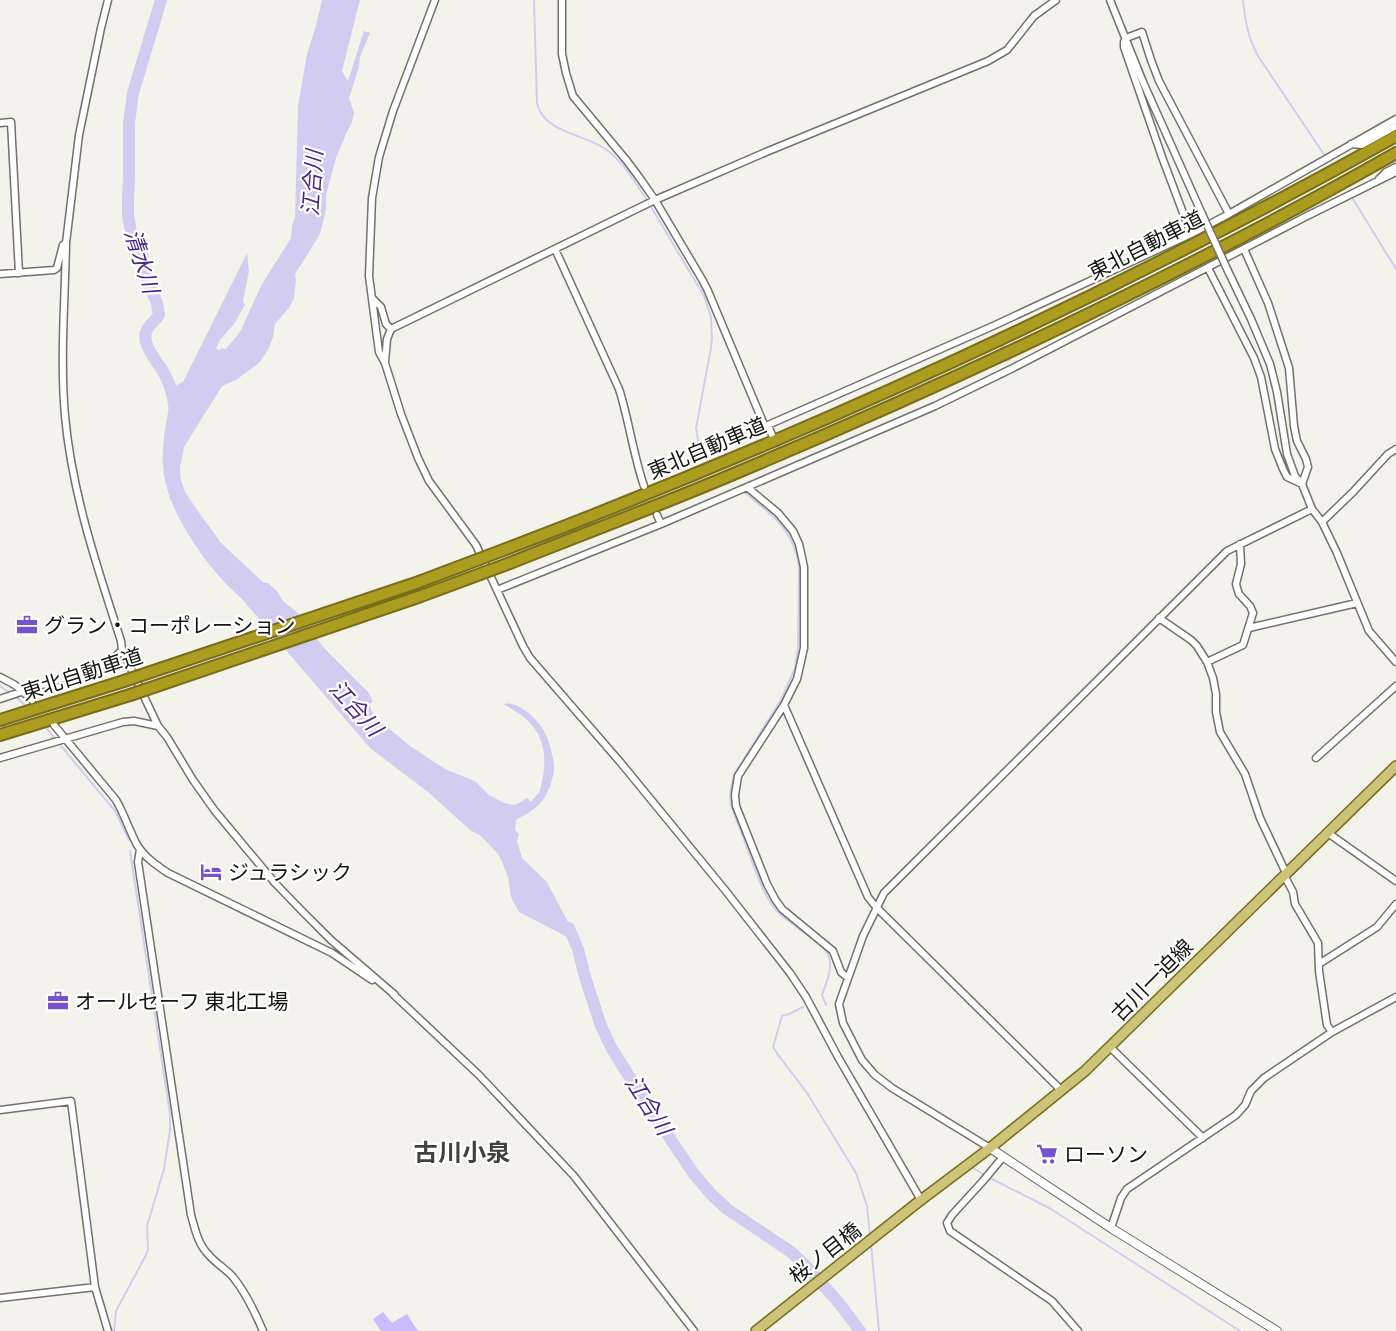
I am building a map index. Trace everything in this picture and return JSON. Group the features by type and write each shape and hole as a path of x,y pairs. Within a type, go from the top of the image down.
{"highway":[{"name":"東北自動車道","path":"0,720 416,584 735,459 844,411 1094,294 1262,209 1396,136"},
{"name":"東北自動車道","path":"0,735 130,694 420,596 510,563 740,471 938,385 1111,303 1288,212 1396,153"}],"main road":[{"name":"古川一迫線","path":"919,1202 1085,1071 1396,766"},
{"name":"桜ノ目橋","path":"756,1331 919,1202"}],"street":[{"path":"108,0 100,28 79,135 66,243 64,384 69,448 88,538 122,650 158,726 193,780 215,811 275,883 331,940 396,995 479,1075 574,1176 694,1331"},
{"path":"435,0 393,111 379,157 372,198 369,276 379,352 385,363 418,458 429,481 476,545 522,646 530,658 621,762 790,973 806,997 919,1202"},
{"path":"562,0 562,54 573,96 627,161 655,200 708,291 765,427 993,326 1191,234 1396,118"},
{"path":"385,363 387,339 391,329 655,200 988,61 1007,50 1034,16 1056,0"},
{"path":"1110,0 1143,82 1270,364 1287,454 1295,476 1302,484 1312,508 1322,522 1370,631 1396,662"},
{"path":"1191,234 1124,47 1126,38 1142,32 1159,81 1229,214"},
{"path":"0,123 11,122 19,273"},
{"path":"1351,144 1362,145 1396,126"},
{"path":"1375,183 1396,166"},
{"path":"497,590 747,488 934,406 1396,172"},
{"path":"0,274 54,270 57,268 63,245 66,243"},
{"path":"555,249 619,389 644,486"},
{"path":"1245,249 1268,303 1289,368 1294,426 1297,441 1308,467 1302,484"},
{"path":"1208,268 1254,358 1261,377 1275,449 1282,469 1287,477 1302,484"},
{"path":"372,297 381,307 386,324 391,329"},
{"path":"993,326 997,334"},
{"path":"1009,361 1013,368"},
{"path":"768,425 772,435"},
{"path":"1322,522 1388,454 1396,449"},
{"path":"786,462 789,470"},
{"path":"747,488 786,522 793,531 802,554 804,648 797,679 784,705 738,776 736,806 775,899 782,909 833,951 838,967 848,978"},
{"path":"1277,1331 892,1088 875,1075 862,1060 843,1023 839,1004 863,936 884,893 1227,551 1312,508"},
{"path":"657,515 661,524"},
{"path":"1207,662 1243,645 1249,628 1252,613 1250,606 1239,594 1236,584 1241,564 1240,544"},
{"path":"1249,628 1357,603"},
{"path":"1160,618 1191,640 1207,662 1216,694 1220,732 1245,774 1260,818 1293,892 1295,904 1318,943 1327,1025 1332,1032"},
{"path":"0,699 109,663 122,650"},
{"path":"0,677 32,700"},
{"path":"1316,758 1396,686"},
{"path":"784,705 864,890 876,907 1061,1090"},
{"path":"0,758 123,722 140,722 158,726"},
{"path":"54,725 59,740 116,800 140,849 151,861 168,873 332,953 396,995"},
{"path":"1328,832 1396,881"},
{"path":"140,849 138,862 191,1215 201,1245 207,1254 239,1285 253,1306 263,1331"},
{"path":"1319,964 1377,927 1396,904"},
{"path":"1111,1228 1121,1198 1127,1189 1241,1110 1251,1091 1264,1077 1332,1032 1396,997"},
{"path":"1110,1047 1203,1138"},
{"path":"0,1110 71,1101 95,1287 108,1331"},
{"path":"1003,1157 952,1215 947,1222 950,1231 1052,1301 1078,1331"},
{"path":"0,1298 95,1287"}],"shaded area":[{"path":"383,1312 392,1323 407,1314 418,1331 381,1331 373,1319"}],"water":[{"path":"322,0 360,0 342,71 348,81 364,31 370,33 360,57 349,98 354,113 336,158 326,195 326,209 320,234 295,274 294,298 289,308 275,324 269,348 259,363 236,380 222,386 184,447 180,468 181,480 185,492 222,544 264,583 268,583 276,590 284,602 298,613 324,648 368,692 373,702 369,704 374,716 410,746 445,769 475,781 489,795 504,803 515,805 527,798 531,802 540,791 544,773 544,757 541,741 533,727 522,715 504,704 516,705 523,709 539,724 551,750 554,770 549,789 540,804 516,820 515,830 519,834 517,841 522,858 547,882 579,943 519,912 511,897 508,877 499,855 481,836 470,830 428,792 370,748 241,598 210,566 186,530 168,492 163,454 165,429 173,390 183,382 247,253 249,271 243,301 245,305 216,349 226,349 240,332 261,286 291,238 295,217 298,106 307,54"}],"waterway":[{"name":"清水川","path":"161,0 133,93 129,123 128,215 132,237 142,253 146,278 157,303 159,315 148,328 145,336 146,342 168,381 174,405"},
{"path":"534,0 537,103 541,113 555,126 595,143 611,153 628,171 646,199"},
{"path":"1243,0 1248,29 1258,56 1325,156"},
{"path":"1353,199 1396,269"},
{"path":"650,205 704,296 711,317 711,348 696,428 699,446 704,457"},
{"path":"744,492 780,524 792,542 799,567 798,647 795,668 782,698 735,773 730,797 731,806 761,885 771,903 780,915 818,944 828,955 830,970 822,995 826,1005"},
{"path":"0,686 10,693"},
{"path":"15,696 27,707"},
{"path":"47,729 115,811 129,840"},
{"path":"114,1331 116,1311 148,1249 147,1226 164,1169 170,1130 170,1114 130,851"},
{"name":"江合川","path":"569,928 578,949 601,1026 612,1049 694,1174 727,1209 791,1252 806,1266 860,1331"},
{"path":"803,1007 782,1016 773,1047 807,1093 856,1173 867,1206 870,1236"},
{"path":"972,1167 1051,1209 1240,1331"},
{"path":"871,1244 879,1331"}],"tunnel":[{"path":"997,334 1009,361"},
{"path":"774,438 786,462"}],"place":[{"name":"グラン・コーポレーション","path":"27,625"},
{"name":"ジュラシック","path":"211,872"},
{"name":"オールセーフ 東北工場","path":"58,1001"},
{"name":"ローソン","path":"1047,1154"}],"district":[{"name":"古川小泉","path":"462,1152"}]}
